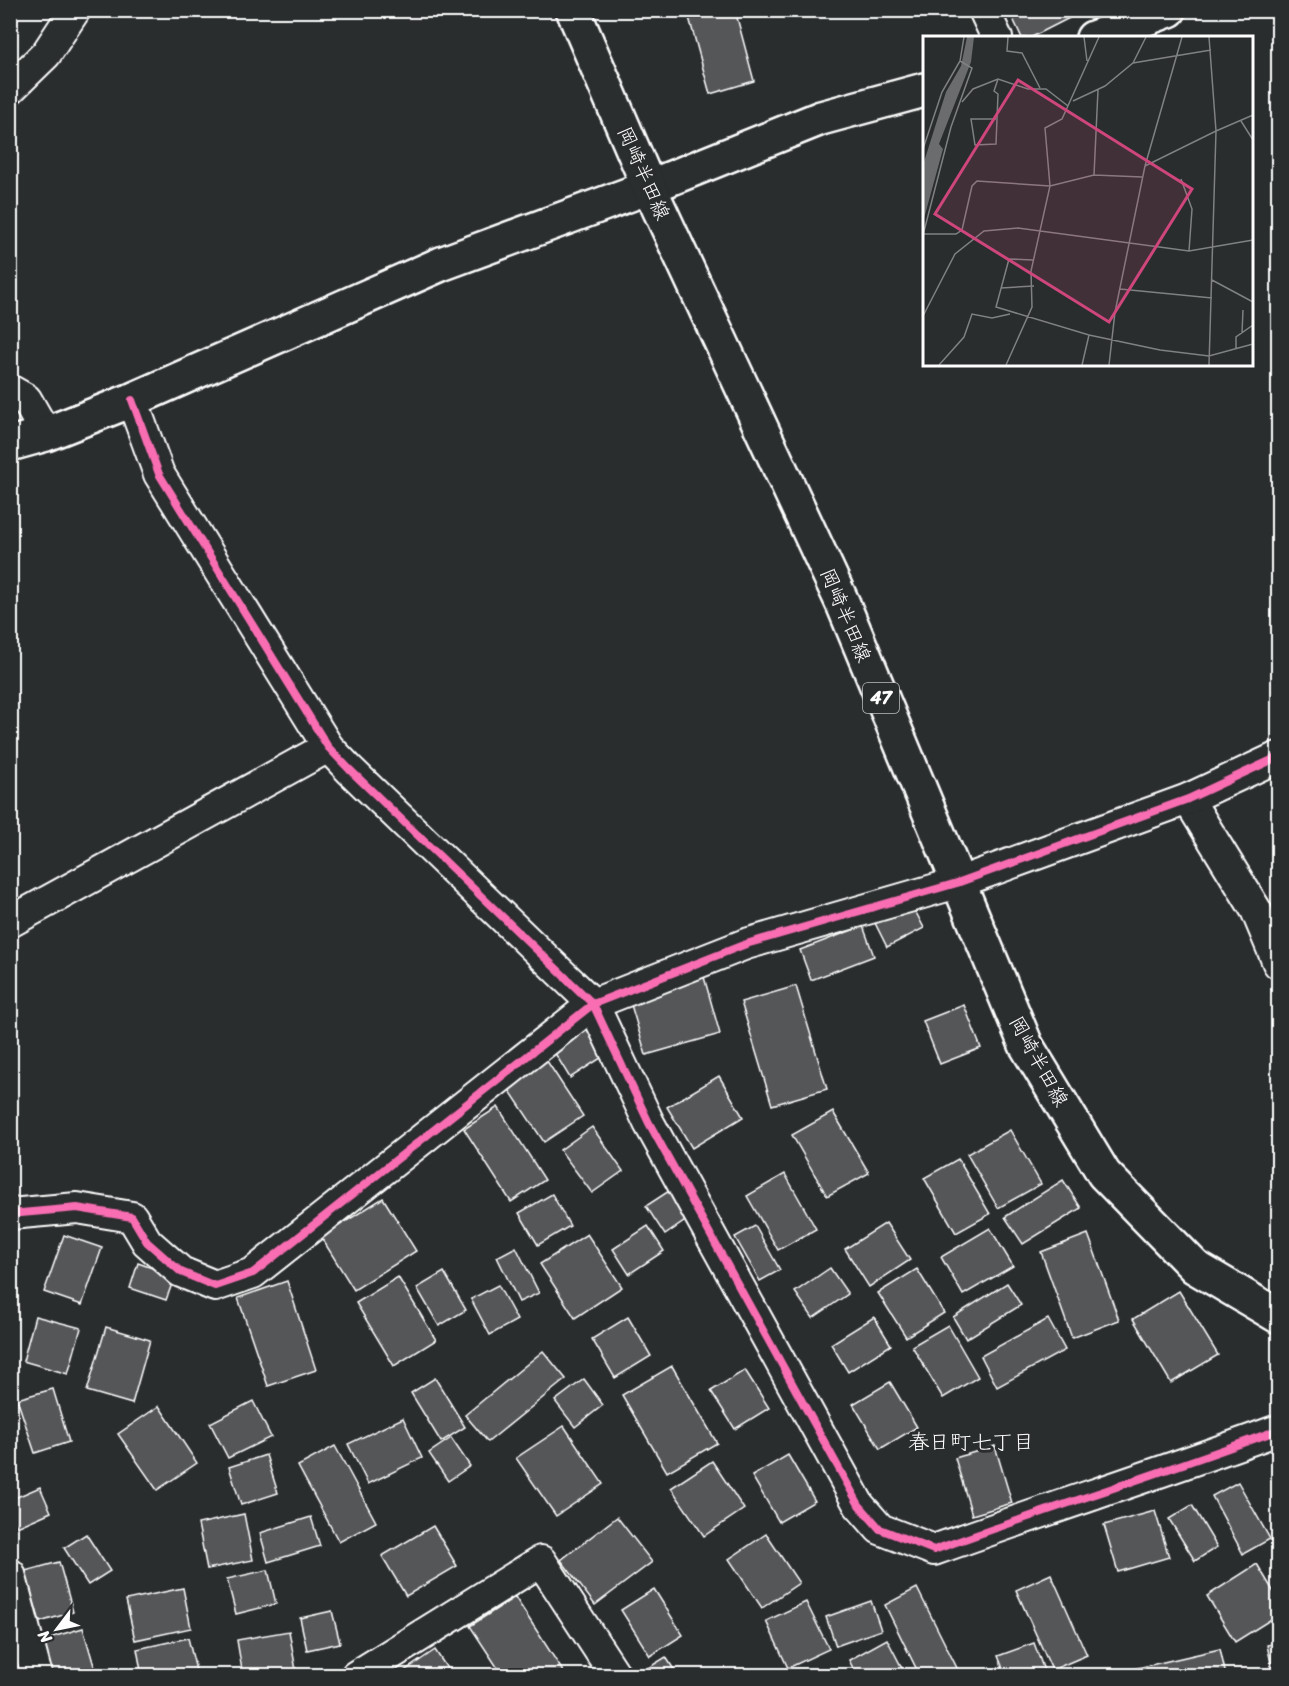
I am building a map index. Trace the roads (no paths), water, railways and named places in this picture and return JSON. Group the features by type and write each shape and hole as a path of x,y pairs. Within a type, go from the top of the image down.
{"main road":[{"name":"岡崎半田線","path":"573,10 648,187 843,604 957,884 1026,1045 1104,1174 1195,1267 1278,1316"},
{"path":"1098,36 1169,10"},
{"path":"10,444 46,434 132,400 441,264 648,187 821,118 923,90"}],"street":[{"path":"10,89 46,54 75,10"},
{"path":"984,10 996,36"},
{"path":"10,390 26,399 46,434"},
{"path":"132,400 159,474 328,747 592,1004 649,1123 859,1505 880,1529 934,1550 1090,1494 1164,1472 1278,1430"},
{"path":"10,922 328,747"},
{"path":"10,1214 77,1208 132,1217 147,1242 181,1272 216,1286 253,1273 592,1004 746,944 957,884 1188,799 1278,757"},
{"path":"1188,799 1256,910 1278,963"},
{"path":"362,1674 541,1561 616,1676"},
{"path":"10,1574 13,1577 37,1676"}],"district":[{"name":"春日町七丁目","path":"971,1442"}]}
